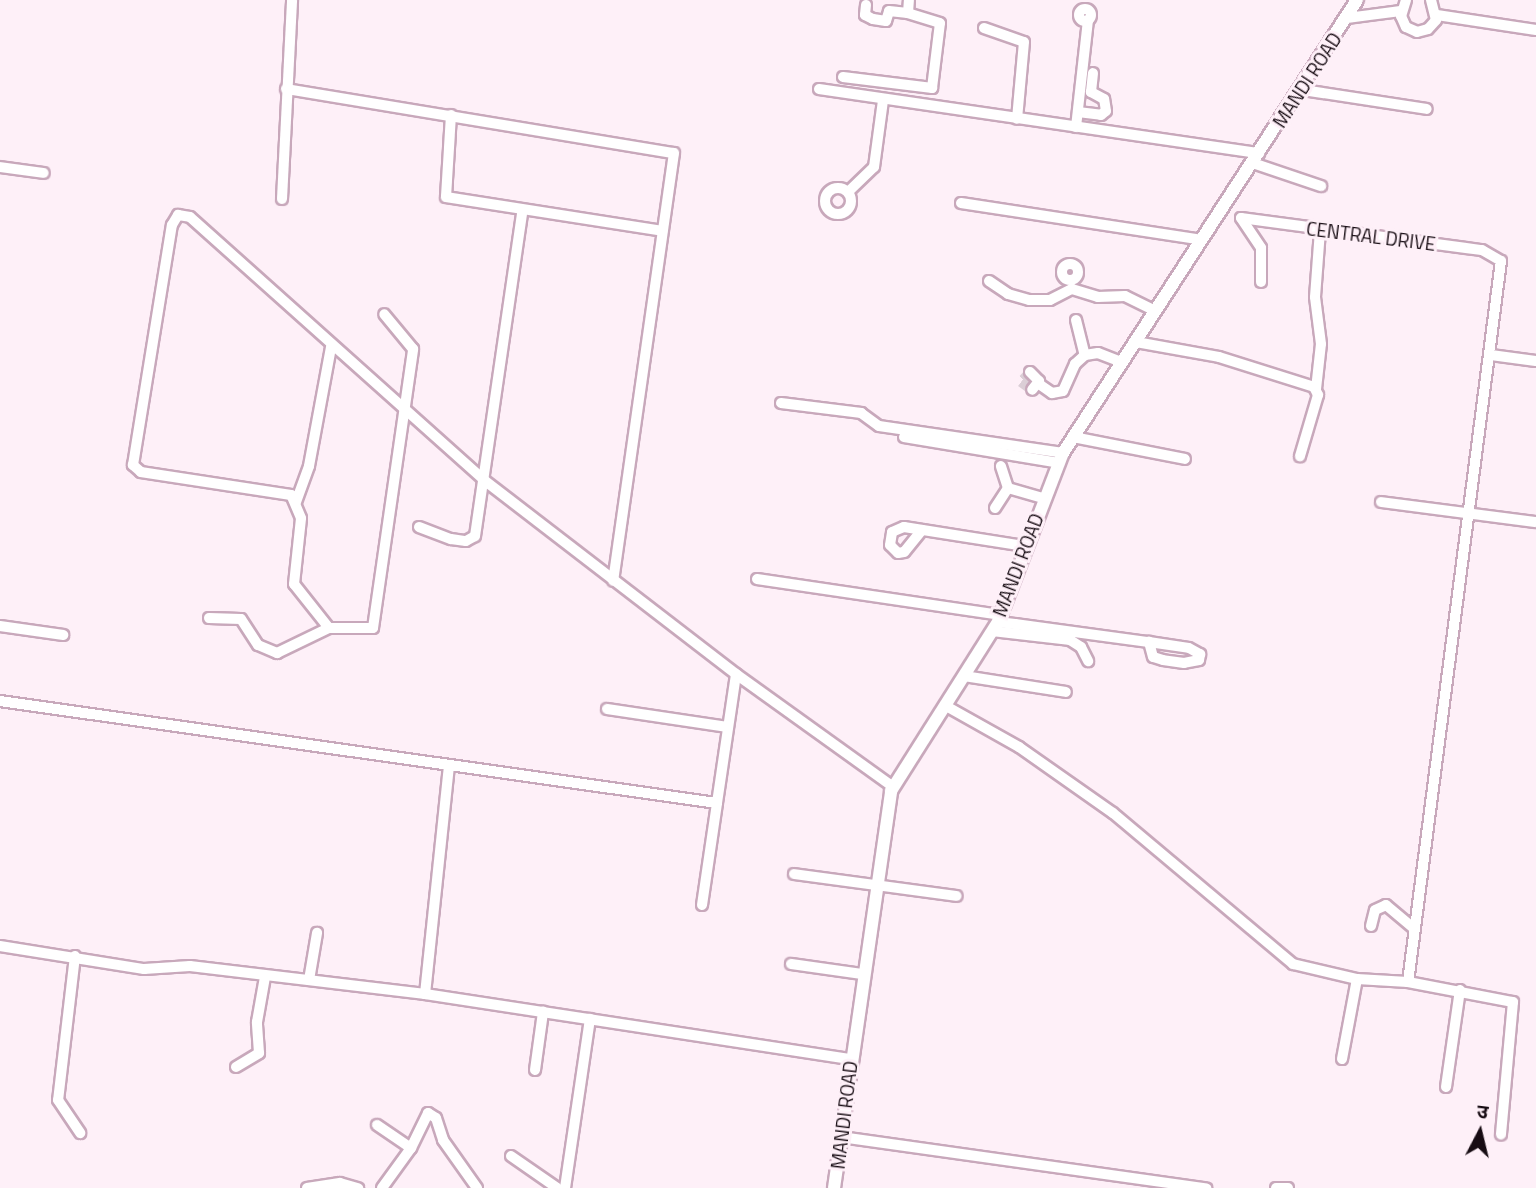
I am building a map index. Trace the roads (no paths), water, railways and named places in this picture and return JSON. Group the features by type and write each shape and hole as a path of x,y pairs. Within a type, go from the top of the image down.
{"street":[{"path":"282,199 292,0"},
{"path":"908,13 909,0"},
{"name":"MANDI ROAD","path":"834,1188 874,886 893,787 997,623 1024,546 1061,458 1073,437 1303,90 1357,0"},
{"path":"1406,0 1401,10 1403,22 1417,32 1433,25 1437,15 1431,0"},
{"path":"843,76 932,88 940,23 908,13 889,11 886,20 873,19 865,15 866,5"},
{"path":"1076,127 1088,10"},
{"path":"1347,18 1401,10"},
{"path":"1437,15 1536,30"},
{"path":"984,29 1024,42 1017,119"},
{"path":"1078,112 1101,115 1106,111 1104,100 1091,92 1093,73"},
{"path":"864,97 867,80"},
{"path":"286,89 673,151 613,581"},
{"path":"819,89 1076,127 1256,158 1321,186"},
{"path":"1303,90 1427,109"},
{"path":"848,192 873,170 883,100"},
{"path":"451,116 444,195 522,212 662,231"},
{"path":"0,167 44,173"},
{"path":"961,203 1202,240"},
{"path":"419,527 451,540 472,539 484,480 522,212"},
{"path":"329,628 294,584 301,519 296,502 286,492 141,472 133,465 176,216 190,216 331,347 405,405 484,480 736,674 893,787"},
{"name":"CENTRAL DRIVE","path":"1261,282 1261,248 1241,218 1482,250 1499,257 1503,273 1491,355"},
{"path":"1300,456 1316,389 1321,344 1314,316 1320,230"},
{"path":"989,281 1009,294 1029,300 1050,300 1072,285 1098,297 1125,296 1156,311"},
{"path":"209,618 241,620 258,645 277,653 329,628 369,631 374,626 413,349 384,314"},
{"path":"1076,320 1085,355"},
{"path":"1136,342 1231,360 1316,389"},
{"path":"296,502 309,466 331,347"},
{"path":"1030,372 1038,376 1035,387 1052,393 1063,391 1075,364 1085,355 1098,353 1122,362"},
{"path":"1408,982 1413,928 1491,355 1536,361"},
{"path":"782,402 861,413 879,426 1061,458"},
{"path":"904,437 1061,458"},
{"path":"1073,437 1185,459"},
{"path":"995,509 1008,488 1001,466"},
{"path":"1008,488 1044,498"},
{"path":"1381,502 1536,522"},
{"path":"922,530 1024,546"},
{"path":"757,579 997,623 1070,640 1081,647 1088,661"},
{"path":"997,623 1149,642 1189,648 1200,654 1199,660 1184,663 1153,657 1149,642"},
{"path":"0,625 63,635"},
{"path":"702,905 736,674"},
{"path":"964,676 1066,692"},
{"path":"0,701 717,803"},
{"path":"946,706 990,728 1112,813 1287,960 1357,979 1408,982 1502,996 1515,1004 1501,1133"},
{"path":"607,709 728,727"},
{"path":"425,994 449,765"},
{"path":"794,874 957,896"},
{"path":"1371,926 1375,910 1386,905 1413,928"},
{"path":"309,980 317,933"},
{"path":"0,946 144,969 181,965 425,994 851,1059"},
{"path":"75,956 58,1100 80,1133"},
{"path":"791,964 862,974"},
{"path":"236,1067 259,1053 257,1022 265,977"},
{"path":"1342,1059 1357,979"},
{"path":"1446,1087 1460,990"},
{"path":"535,1070 543,1012"},
{"path":"565,1188 590,1019"},
{"path":"382,1188 411,1148 423,1119 432,1113 443,1140 477,1188"},
{"path":"377,1125 411,1148"},
{"path":"841,1137 1206,1188"},
{"path":"510,1156 557,1188"},
{"path":"307,1188 340,1183 358,1188"},
{"path":"1276,1188 1288,1188"}],"tunnel":[{"path":"1030,372 1021,382 1032,390"}]}
